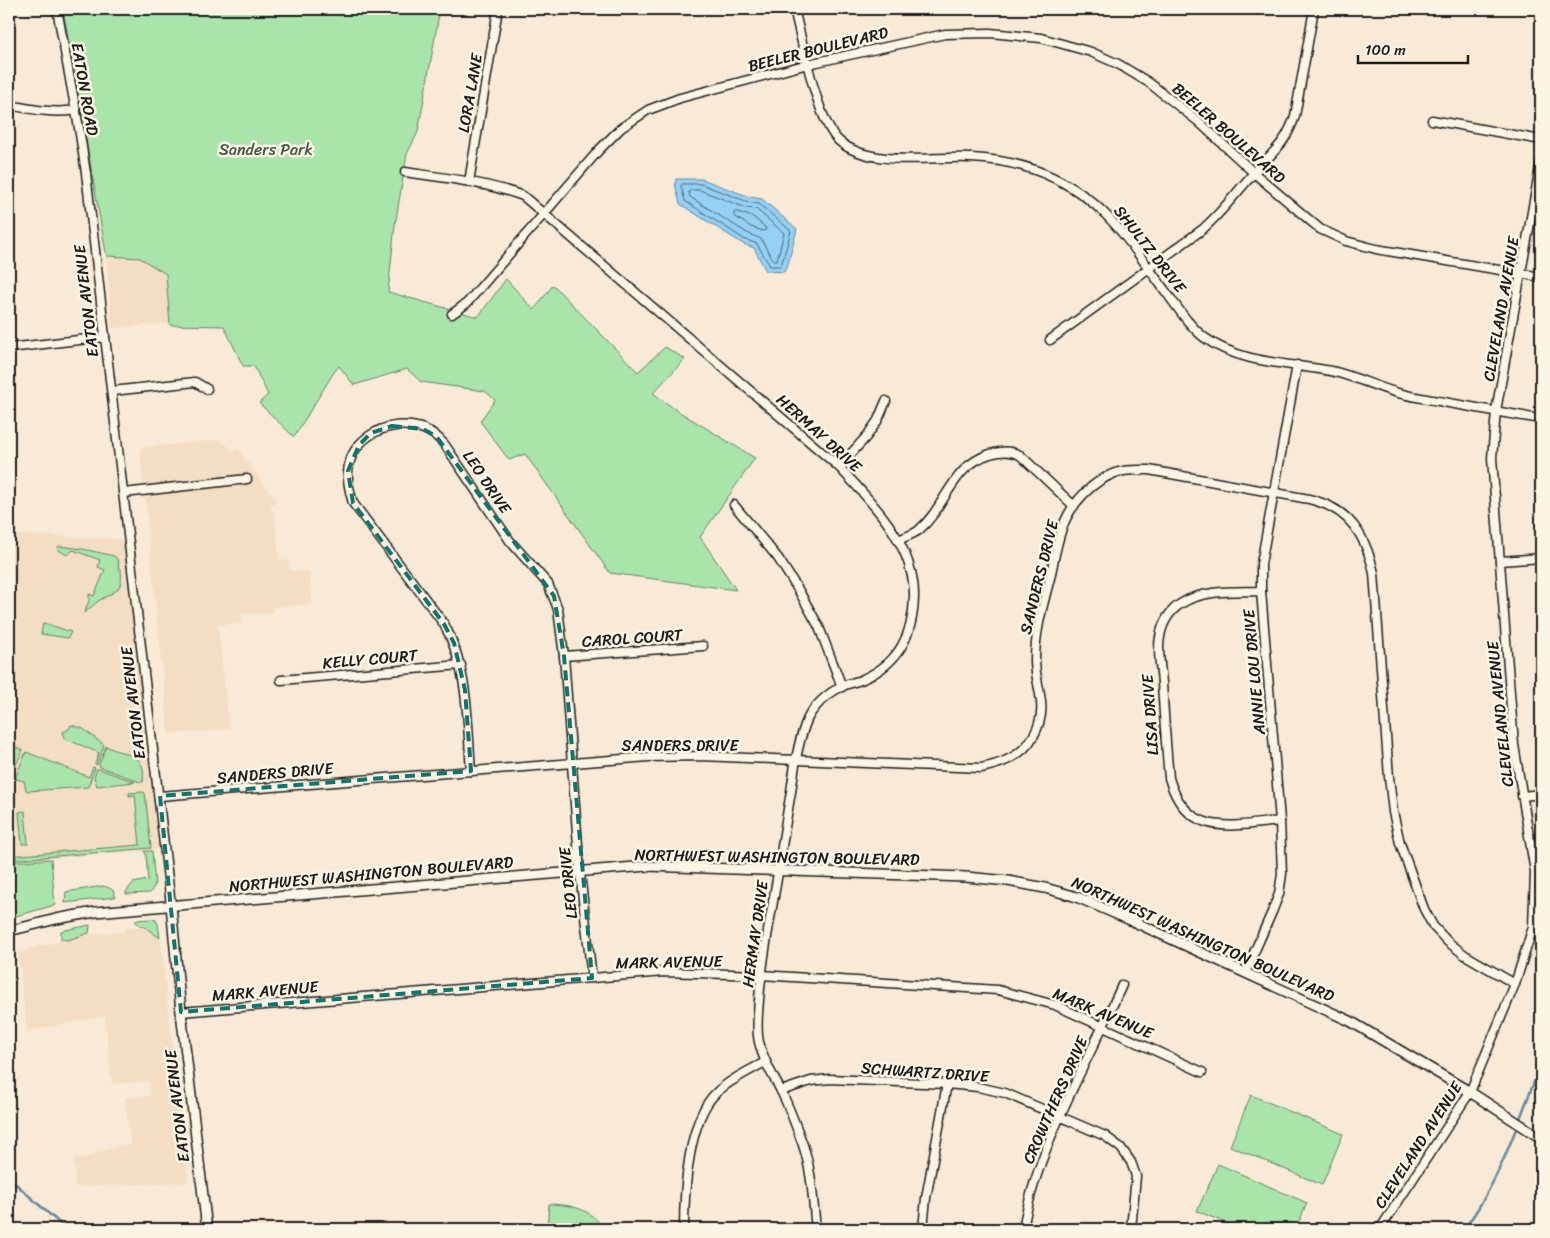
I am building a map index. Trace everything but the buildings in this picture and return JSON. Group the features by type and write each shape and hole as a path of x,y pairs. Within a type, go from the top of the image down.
{"main road":[{"name":"NORTHWEST WASHINGTON BOULEVARD","path":"9,931 76,914 647,866 966,877 1008,881 1077,897 1350,1021 1470,1092 1541,1138"},
{"name":"EATON AVENUE","path":"172,905 181,1012 207,1229"}],"street":[{"name":"EATON ROAD","path":"57,9 86,174"},
{"name":"LORA LANE","path":"469,182 498,9"},
{"name":"SHULTZ DRIVE","path":"794,9 826,123 836,139 848,148 863,154 882,158 971,158 1006,162 1035,170 1068,184 1096,204 1122,231 1191,326 1205,338 1238,354 1334,371 1398,393 1541,419"},
{"path":"1050,340 1203,229 1222,212 1254,173 1282,144 1295,116 1314,9"},
{"name":"BEELER BOULEVARD","path":"452,314 467,303 543,213 621,128 648,110 680,98 808,64 946,34 990,33 1041,38 1090,52 1118,64 1148,82 1199,122 1254,173 1320,229 1346,241 1376,249 1541,277"},
{"path":"9,105 55,112 76,110"},
{"path":"1432,120 1541,140"},
{"name":"CLEVELAND AVENUE","path":"1380,1229 1470,1092 1516,984 1533,927 1535,872 1514,745 1492,458 1496,411 1541,162"},
{"name":"HERMAY DRIVE","path":"405,172 505,189 523,196 839,466 872,503 898,540 911,572 914,595 910,629 896,656 881,669 864,679 842,687 821,702 811,712 805,724 796,761 761,975 758,1041 765,1062 781,1091 804,1146 812,1188 816,1229"},
{"name":"EATON AVENUE","path":"86,174 172,905"},
{"path":"9,348 105,337"},
{"name":"ANNIE LOU DRIVE","path":"1245,972 1279,894 1282,874 1280,821 1261,591 1263,548 1297,365"},
{"path":"112,391 195,382 207,389"},
{"path":"839,466 867,436 878,420 886,401"},
{"name":"LEO DRIVE","path":"471,771 465,690 461,665 454,643 444,624 353,502 348,487 348,471 351,458 359,445 371,433 392,426 408,426 423,429 436,436 445,445 510,541 548,584 554,596 558,609 564,656 580,872 592,978"},
{"path":"898,540 918,531 929,520 959,475 972,462 1001,451 1011,451 1020,455 1074,506"},
{"name":"SANDERS DRIVE","path":"160,796 648,757 702,756 982,768 997,765 1013,758 1024,748 1034,736 1040,720 1042,705 1035,662 1039,618 1064,524 1074,506 1101,480 1116,472 1149,470 1309,499 1330,506 1348,518 1360,534 1370,552 1374,573 1389,777 1393,812 1400,842 1424,909 1433,926 1448,942 1465,955 1516,984"},
{"path":"124,493 247,479"},
{"path":"734,505 778,558 798,591 819,627 842,687"},
{"path":"1500,561 1541,558"},
{"name":"LISA DRIVE","path":"1261,591 1209,593 1194,597 1172,611 1164,623 1159,638 1169,778 1180,806 1193,816 1210,824 1228,826 1280,821"},
{"name":"CAROL COURT","path":"564,656 703,646"},
{"name":"KELLY COURT","path":"281,680 461,665"},
{"path":"1522,796 1541,794"},
{"name":"MARK AVENUE","path":"181,1012 664,972 761,975 998,990 1055,1005 1202,1072"},
{"name":"CROWTHERS DRIVE","path":"1023,1229 1036,1172 1122,985"},
{"path":"684,1229 684,1197 695,1130 703,1110 716,1093 765,1062"},
{"name":"SCHWARTZ DRIVE","path":"781,1091 811,1080 830,1079 947,1084 1005,1092 1105,1136 1121,1148 1131,1162 1136,1176 1131,1229"},
{"path":"923,1229 926,1198 947,1084"}],"highlighted area":[{"path":"392,426 423,429 436,436 554,596 564,656 592,978 181,1012 160,796 471,771 465,690 454,643 444,624 353,503 348,471 359,445 371,433"}],"shaded area":[{"path":"168,248 175,323 112,328 106,253"},
{"path":"220,440 233,451 238,449 276,501 270,506 275,517 279,561 288,560 290,571 309,571 312,604 272,607 273,613 242,614 242,623 218,625 229,729 169,734 140,448"},
{"path":"9,534 130,540 166,849 9,862"},
{"path":"126,927 146,927 160,937 188,1182 76,1187 74,1158 84,1158 120,1145 131,1146 125,1098 151,1096 149,1081 112,1084 105,1016 27,1031 18,954 36,947 91,934 123,932"}],"green space":[{"name":"Sanders Park","path":"63,9 440,9 418,132 407,154 395,225 388,292 478,317 506,279 534,310 553,285 638,372 665,347 685,359 653,393 673,408 755,458 700,537 736,590 610,573 525,454 509,460 480,421 495,400 485,391 421,382 407,369 354,385 339,366 294,437 259,403 268,395 254,366 243,366 224,326 170,325 166,274 140,258 107,256"},
{"path":"59,546 114,556 118,560 119,569 121,569 121,582 118,589 84,613 89,601 89,594 94,596 105,570 98,567 100,560 73,550 67,555 57,549"},
{"path":"43,623 71,632 68,638 41,634"},
{"path":"71,725 82,728 104,745 97,765 95,764 99,753 64,738 63,732 69,729"},
{"path":"9,745 23,750 15,767 15,764 9,764"},
{"path":"106,746 134,756 142,765 143,782 100,767 99,765"},
{"path":"26,752 89,777 93,767 95,768 88,787 26,790 24,781 16,779 16,776"},
{"path":"97,769 135,782 97,786 94,777"},
{"path":"129,793 145,793 151,848 9,860 9,856 140,845 135,795 129,796"},
{"path":"25,811 28,844 22,844 19,812"},
{"path":"144,851 152,851 155,885 150,893 126,894 133,883 148,880 146,854"},
{"path":"51,859 55,905 9,918 9,862"},
{"path":"103,886 110,888 115,897 65,903 66,892"},
{"path":"136,920 156,920 158,924 160,938 136,922"},
{"path":"90,925 89,933 68,940 61,939 61,931"},
{"path":"1251,1095 1343,1134 1322,1185 1230,1146"},
{"path":"1218,1164 1307,1203 1296,1229 1240,1229 1197,1211"},
{"path":"549,1204 566,1205 580,1209 593,1216 605,1229 547,1229"}],"water":[{"path":"676,179 702,179 750,197 762,199 797,229 788,264 784,272 766,271 754,248 743,244 680,204 675,184"}],"waterway":[{"path":"1519,1121 1541,1064"},
{"path":"1464,1229 1494,1179 1517,1126"},
{"path":"9,1178 66,1229"}]}
